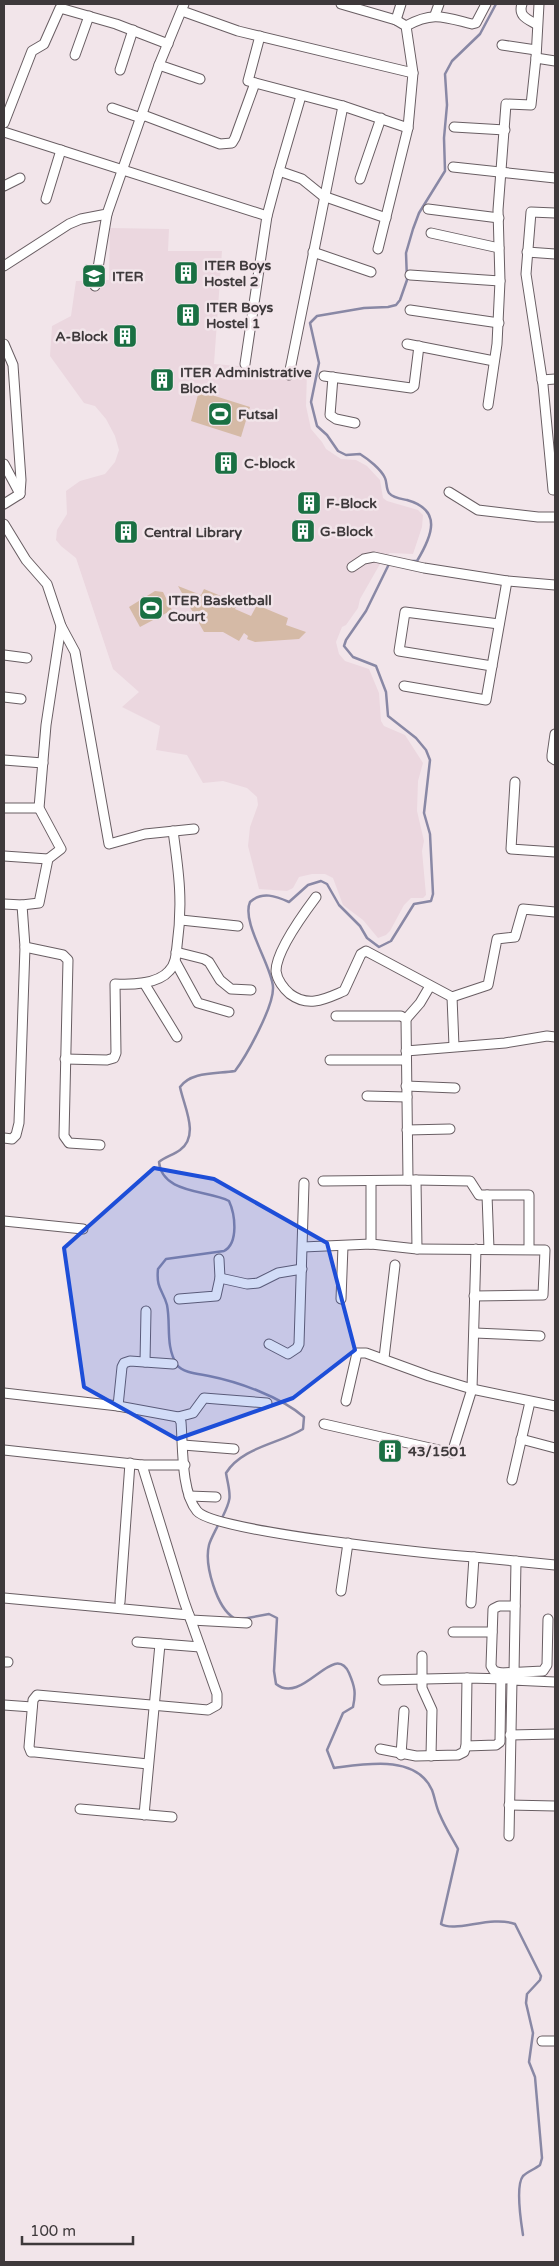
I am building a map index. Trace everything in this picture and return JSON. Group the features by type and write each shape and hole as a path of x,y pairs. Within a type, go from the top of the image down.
{"street":[{"path":"341,4 396,20 406,26"},
{"path":"396,20 401,4"},
{"path":"435,15 439,4"},
{"path":"406,26 418,19 435,15 472,24 476,23 486,4"},
{"path":"522,4 520,9 523,17 536,24"},
{"path":"488,405 499,323 499,218 506,104 531,105 539,4"},
{"path":"4,123 32,51 44,44 60,6 133,30 168,44"},
{"path":"95,286 107,214 160,65 183,7 238,30 413,73"},
{"path":"75,56 89,16"},
{"path":"378,248 408,128 413,73 406,26"},
{"path":"120,70 133,30"},
{"path":"260,36 248,81 343,106 408,128"},
{"path":"502,45 555,61"},
{"path":"160,65 200,79"},
{"path":"112,108 220,144 227,144 235,138 255,83"},
{"path":"245,364 268,216 301,96"},
{"path":"289,375 323,196 343,106"},
{"path":"360,179 381,118"},
{"path":"454,127 504,130"},
{"path":"4,132 268,216"},
{"path":"46,199 60,150"},
{"path":"453,167 555,178"},
{"path":"279,171 302,179 323,196 386,218"},
{"path":"7,184 20,178"},
{"path":"428,209 499,218"},
{"path":"555,214 531,212 526,274 553,464 553,490 555,490"},
{"path":"4,266 69,224 81,219 107,214"},
{"path":"431,233 499,248"},
{"path":"313,252 371,272"},
{"path":"528,252 555,254"},
{"path":"410,275 500,281"},
{"path":"410,310 499,323"},
{"path":"4,344 13,365 21,480 20,494"},
{"path":"407,344 494,361"},
{"path":"355,423 336,419 330,415 328,376 411,388 414,386 419,346"},
{"path":"542,380 555,379"},
{"path":"4,464 20,494"},
{"path":"449,492 478,510 538,517 555,516"},
{"path":"4,504 20,494"},
{"path":"4,524 26,560 48,584 62,626 75,652 109,844 146,834 194,829"},
{"path":"352,567 364,559 379,558 506,581 555,584"},
{"path":"404,686 486,700 506,581"},
{"path":"492,666 399,651 406,612 499,624"},
{"path":"4,904 39,904 48,860 61,849 39,808 43,763 62,626"},
{"path":"4,655 27,658"},
{"path":"4,697 21,698"},
{"path":"555,734 552,758 555,760"},
{"path":"4,760 43,763"},
{"path":"515,782 511,849 555,852"},
{"path":"4,808 39,808"},
{"path":"65,1059 107,1060 114,1058 116,1053 115,984 132,986 166,974 175,957 181,920 181,883 173,831"},
{"path":"4,856 48,860"},
{"path":"316,897 296,924 277,965 278,980 286,991 295,998 313,1003 344,990 361,954 366,951 452,997 488,985 497,939 515,937 523,909 555,912"},
{"path":"4,1138 12,1139 16,1134 19,1123 25,947 22,905"},
{"path":"181,920 238,926"},
{"path":"25,947 63,955 68,960 63,1123 65,1139 72,1144 100,1145"},
{"path":"175,957 210,962 226,987 251,990"},
{"path":"175,957 198,1003 229,1012"},
{"path":"144,983 178,1037"},
{"path":"418,1249 407,1130 406,1018 420,1003 430,986"},
{"path":"452,997 454,1046"},
{"path":"336,1016 401,1016 406,1018"},
{"path":"330,1060 406,1055 454,1046 505,1043 547,1036 555,1037"},
{"path":"406,1086 455,1088"},
{"path":"367,1096 407,1097"},
{"path":"407,1130 450,1130"},
{"path":"323,1180 470,1180 479,1195 529,1195 529,1249"},
{"path":"371,1181 371,1244"},
{"path":"269,1344 288,1354 297,1348 300,1331 304,1183"},
{"path":"487,1195 489,1249"},
{"path":"4,1221 83,1229"},
{"path":"303,1247 371,1244 418,1249 544,1250 543,1295 474,1296"},
{"path":"341,1299 343,1246"},
{"path":"324,1424 452,1453 472,1390 476,1249"},
{"path":"179,1299 214,1298 218,1293 220,1278 219,1259"},
{"path":"384,1358 395,1265"},
{"path":"220,1278 252,1284 278,1273 302,1269"},
{"path":"145,1362 146,1311"},
{"path":"475,1334 540,1336"},
{"path":"346,1401 357,1353 366,1353 472,1390 555,1406"},
{"path":"118,1406 123,1365 127,1362 173,1364"},
{"path":"4,1393 118,1406 178,1417 193,1413 204,1398 267,1404"},
{"path":"512,1480 530,1402"},
{"path":"178,1417 189,1496 197,1511 209,1519 229,1524 415,1552 555,1565"},
{"path":"521,1439 555,1448"},
{"path":"183,1445 234,1449"},
{"path":"4,1450 142,1465 185,1465"},
{"path":"120,1602 130,1463"},
{"path":"142,1465 190,1617 217,1694 217,1706 208,1710 40,1695 34,1697 29,1747 31,1752 148,1764"},
{"path":"189,1496 216,1498"},
{"path":"341,1591 348,1543"},
{"path":"471,1602 474,1557"},
{"path":"509,1836 510,1735 516,1561"},
{"path":"4,1598 247,1623"},
{"path":"501,1676 492,1669 493,1609 499,1606 515,1606"},
{"path":"513,1676 540,1672 546,1669 548,1619"},
{"path":"453,1632 492,1632"},
{"path":"138,1642 200,1646"},
{"path":"144,1815 160,1644"},
{"path":"422,1656 422,1688 432,1710 431,1756"},
{"path":"466,1746 496,1745 500,1742 501,1676"},
{"path":"383,1680 513,1676 555,1682"},
{"path":"380,1749 401,1755 458,1755 464,1752 466,1746 467,1678"},
{"path":"4,1705 32,1708"},
{"path":"401,1755 404,1711"},
{"path":"510,1735 555,1733"},
{"path":"509,1806 555,1806"},
{"path":"80,1809 172,1817"},
{"path":"542,2041 555,2041"}],"highlighted area":[{"path":"154,1168 214,1179 327,1243 355,1350 293,1398 177,1439 84,1387 64,1248"}],"shaded area":[{"path":"110,228 169,229 168,251 222,251 214,364 307,372 306,406 311,429 326,449 341,459 356,460 367,466 380,480 383,498 387,501 418,510 423,515 422,527 413,554 390,553 384,557 360,599 358,608 346,625 342,627 336,642 339,654 345,661 369,669 379,693 381,721 384,726 405,735 423,763 418,781 417,811 424,841 422,851 426,895 423,898 411,898 404,905 386,935 378,938 363,920 343,905 333,878 325,874 299,877 293,888 287,891 259,889 248,846 250,827 258,805 257,797 247,788 223,781 203,783 187,755 156,750 160,726 122,707 139,692 113,669 76,558 56,540 57,530 67,514 66,491 80,481 105,474 115,462 119,450 115,436 106,419 95,406 84,403 50,356 52,326 71,316 76,281 109,280"},
{"name":"Futsal","path":"199,391 250,407 241,437 191,421"},
{"path":"178,586 201,595 204,589 238,603 235,609 251,616 257,605 288,618 286,625 306,632 299,639 255,642 247,639 248,636 244,633 239,641 223,632 204,632"},
{"name":"ITER Basketball Court","path":"155,591 163,592 172,610 140,627 129,607"}],"waterway":[{"path":"412,561 417,561 430,533 430,517 426,510 418,504 391,495 387,490 385,478 374,464 360,454 346,455 338,451 327,435 317,426 311,402 319,363 310,323 317,316 364,308 388,307 396,305 400,300 407,280 406,253 413,229 419,213 445,171 444,138 447,105 445,74 452,61 480,34 496,4"},
{"path":"222,1518 230,1496 226,1473 233,1464 241,1457 303,1429 304,1417 284,1403 259,1391 180,1368 173,1358 167,1305 159,1285 158,1269 166,1259 224,1251 232,1242 234,1220 229,1201 177,1186 168,1180 162,1172 159,1162 180,1150 186,1144 189,1137 189,1120 180,1087 191,1078 197,1076 235,1071 265,1018 273,987 268,968 250,921 248,911 250,902 264,896 274,896 289,902 308,885 321,881 327,884 339,905 360,926 367,938 379,947 391,941 414,904 431,901 433,894 430,834 424,813 430,760 426,750 416,738 388,716 386,692 376,666 353,657 344,646 366,611 389,564"},
{"path":"219,1523 209,1545 208,1563 217,1596 228,1613 234,1618"},
{"path":"242,1619 269,1614 277,1618 274,1671 276,1684 286,1688 297,1687 326,1668 335,1664 343,1665 351,1678 354,1698 353,1707 343,1713 327,1750 334,1768 389,1764 402,1766 414,1771 424,1779 432,1790 446,1828 458,1849 441,1924 455,1927 495,1921 515,1924 541,1976 540,1980 527,1994 526,2003 533,2033 529,2062 535,2077 542,2158 540,2165 523,2176 519,2188 523,2235"}],"place":[{"name":"ITER Boys Hostel 2","path":"186,273"},
{"name":"ITER","path":"94,276"},
{"name":"ITER Boys Hostel 1","path":"188,315"},
{"name":"A-Block","path":"125,336"},
{"name":"ITER Administrative Block","path":"162,380"},
{"name":"Futsal","path":"220,414"},
{"name":"C-block","path":"226,463"},
{"name":"F-Block","path":"309,503"},
{"name":"G-Block","path":"303,531"},
{"name":"Central Library","path":"126,532"},
{"name":"ITER Basketball Court","path":"151,608"},
{"name":"43/1501","path":"390,1451"}]}
